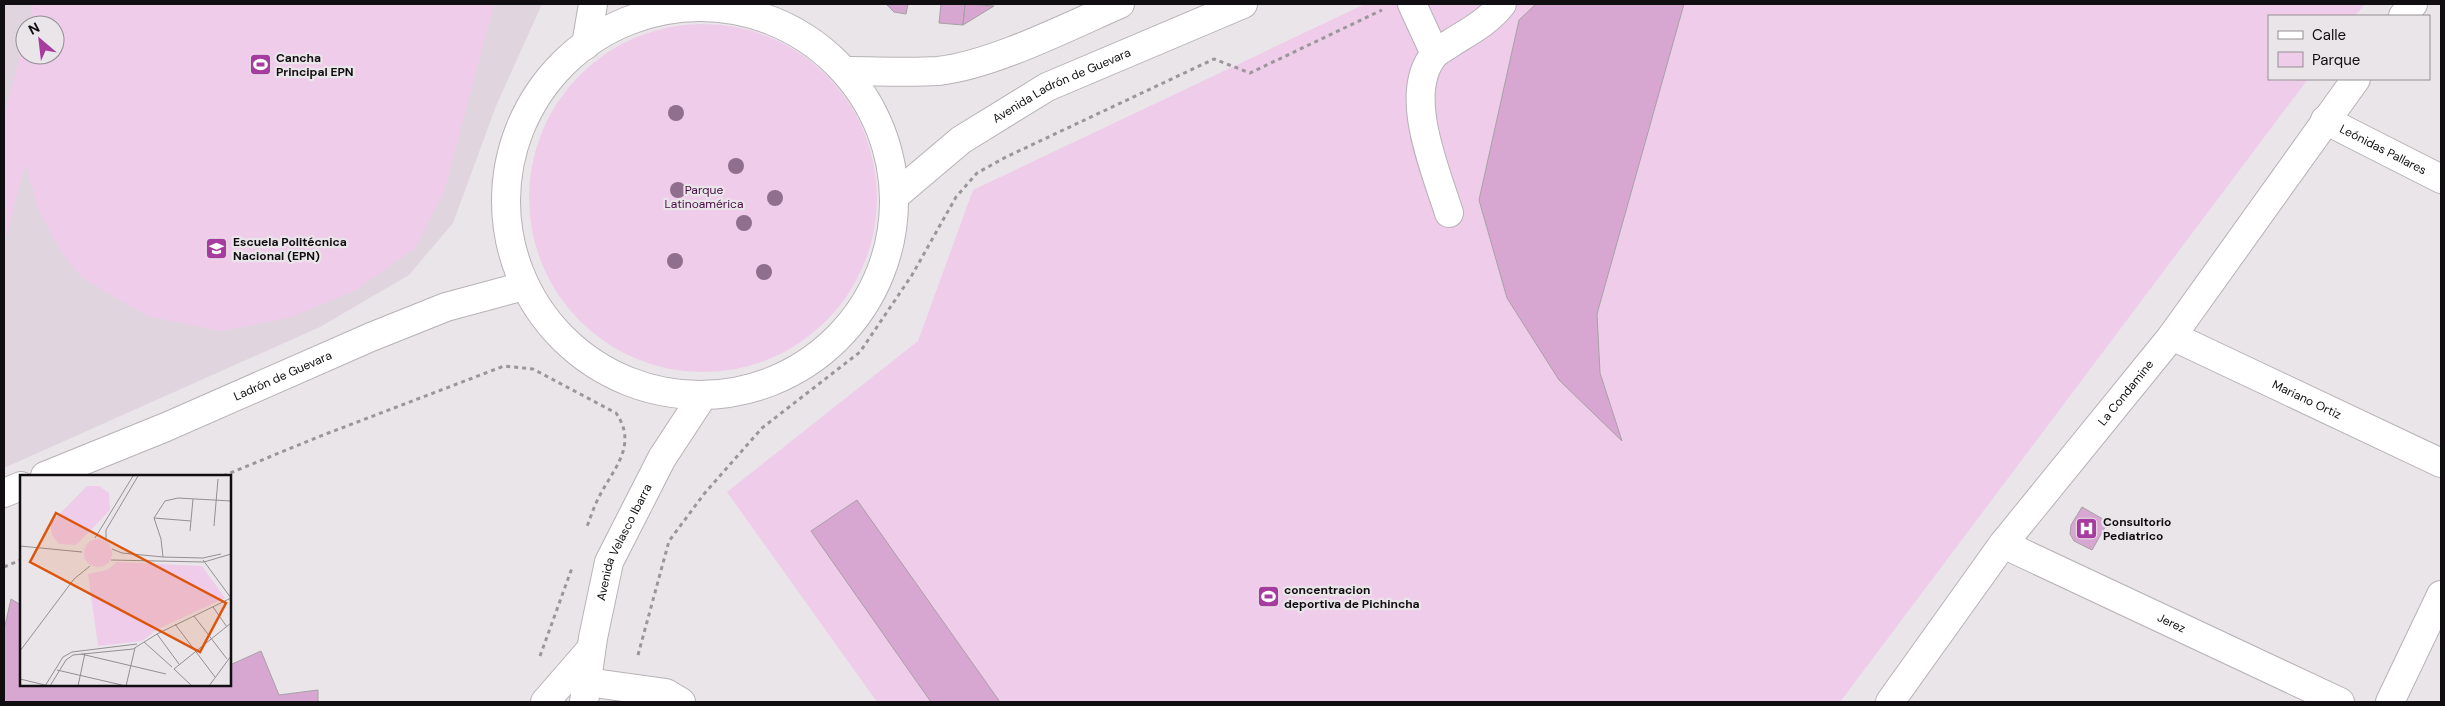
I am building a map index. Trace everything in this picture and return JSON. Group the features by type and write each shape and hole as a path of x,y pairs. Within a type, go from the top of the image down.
{"main road":[{"path":"586,45 593,4"},
{"path":"847,71 939,71 976,62 1025,44 1120,4"},
{"name":"Avenida Ladrón de Guevara","path":"896,195 961,140 1047,87 1243,4"},
{"path":"1449,213 1424,128 1420,89 1426,70 1436,54 1494,16 1502,4"},
{"path":"2404,15 2413,4"},
{"path":"716,5 765,17 809,39 847,71 868,101 884,133 896,195 888,256 861,312 855,319 818,357 763,386 702,397 647,390 596,367 554,332 524,286 507,235 506,181 520,129 546,82 586,45 626,22 670,9 716,5"},
{"path":"1399,6 1436,54"},
{"name":"La Condamine","path":"1890,702 2003,544 2172,336 2355,80"},
{"name":"Leónidas Pallares","path":"2325,120 2441,179"},
{"name":"Ladrón de Guevara","path":"47,475 166,427 446,307 524,286"},
{"name":"Mariano Ortiz","path":"2172,336 2441,462"},
{"name":"Avenida Velasco Ibarra","path":"586,692 591,648 609,562 662,458 702,397"},
{"path":"4,493 20,486"},
{"name":"Jerez","path":"2003,544 2340,702"},
{"path":"2390,702 2441,595"},
{"path":"545,702 591,648"},
{"path":"586,692 629,687 666,693 681,702"}],"path":[{"path":"629,687 669,541 704,494 762,428 860,352 912,275 956,197 977,173 1006,157 1214,59 1250,73 1399,6"},
{"path":"225,475 318,437 504,366 533,368 616,413 624,425 626,437 622,456 597,500 583,538"},
{"path":"4,567 20,560"},
{"path":"539,658 573,565"}],"shaded area":[{"name":"Escuela Politécnica Nacional (EPN)","path":"4,4 542,4 496,106 453,223 409,275 320,327 4,468"}],"green space":[{"name":"Escuela Politécnica Nacional (EPN)","path":"33,4 494,4 444,192 415,248 356,290 289,318 220,331 147,316 81,277 59,248 39,211 25,164 4,245 4,117 17,65 65,65 65,15 30,15"},
{"path":"1365,4 2365,4 2356,15 2268,15 2268,80 2307,80 1840,702 877,702 727,492 918,341 973,190"},
{"name":"Parque Latinoamérica","path":"703,24 737,27 770,37 800,53 826,75 848,101 864,131 874,164 877,198 874,232 864,265 848,295 826,321 800,343 770,359 737,369 703,372 669,369 636,359 606,343 580,321 558,295 542,265 532,232 529,198 532,164 542,131 558,101 580,75 606,53 636,37 669,27"}],"building":[{"path":"886,4 908,4 906,14 894,12"},
{"path":"941,4 965,4 963,25 939,23"},
{"path":"965,4 994,6 963,25"},
{"path":"1536,4 1684,4 1597,314 1600,373 1622,441 1559,380 1507,298 1479,200 1519,20"},
{"path":"857,500 1000,702 931,702 811,531"},
{"name":"Consultorio Pediatrico","path":"2082,507 2108,522 2092,550 2074,541 2070,534 2071,525"},
{"path":"11,599 20,604 20,686 231,686 231,665 261,651 279,695 318,690 318,702 4,702 4,630"}],"place":[{"name":"Cancha Principal EPN","path":"260,65"},
{"name":"Escuela Politécnica Nacional (EPN)","path":"217,249"},
{"name":"Consultorio Pediatrico","path":"2087,529"},
{"name":"concentracion deportiva de Pichincha","path":"1268,597"}]}
